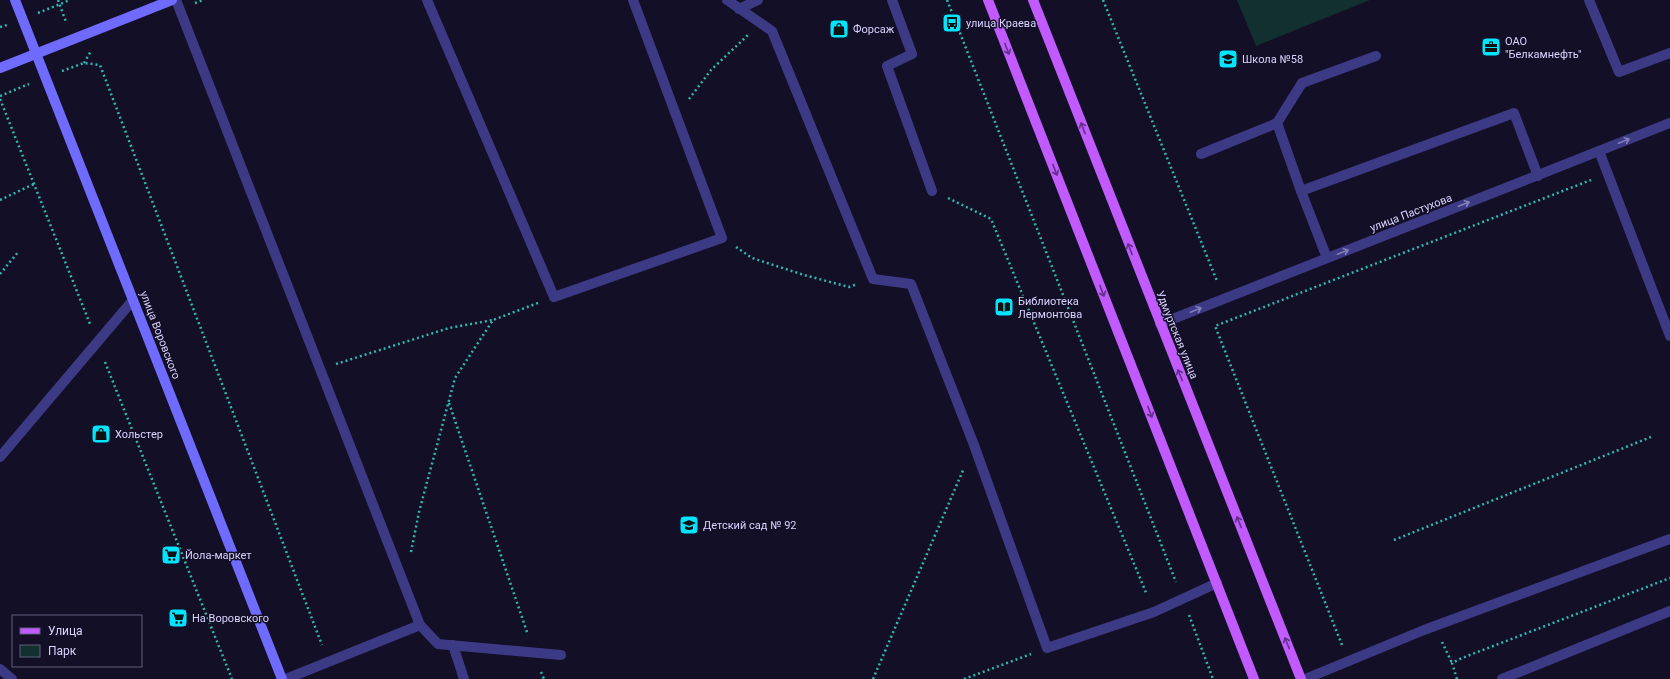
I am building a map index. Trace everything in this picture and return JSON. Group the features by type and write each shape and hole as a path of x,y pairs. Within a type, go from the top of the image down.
{"main road":[{"name":"улица Воровского","path":"16,0 282,679"},
{"path":"0,68 172,0"},
{"path":"988,0 1254,679"},
{"name":"Удмуртская улица","path":"1033,0 1301,679"}],"street":[{"path":"176,0 420,625 438,644 561,655"},
{"path":"427,0 554,297 722,238 633,0"},
{"path":"727,0 772,31 873,279 911,284 974,445 1048,648 1154,612 1183,600 1217,583"},
{"path":"739,9 758,0"},
{"path":"892,0 912,54 888,66 932,190"},
{"path":"1589,0 1619,72 1670,54"},
{"path":"1201,154 1277,122 1302,83 1376,56"},
{"path":"1301,191 1514,113 1538,176"},
{"path":"1277,122 1301,191 1327,258"},
{"name":"улица Пастухова","path":"1160,324 1670,123"},
{"path":"1599,152 1670,336"},
{"path":"0,457 133,300"},
{"path":"1305,679 1434,627 1670,539"},
{"path":"1502,679 1670,611"},
{"path":"286,679 420,625"},
{"path":"453,645 464,679"},
{"path":"0,669 12,679"}],"path":[{"path":"947,0 1213,679"},
{"path":"1103,0 1216,281"},
{"path":"676,115 711,70 736,47"},
{"path":"84,63 100,65 329,661"},
{"path":"0,99 232,679"},
{"path":"1349,661 1215,326 1608,174"},
{"path":"0,200 34,184"},
{"path":"932,190 991,219 1154,612"},
{"path":"722,238 752,258 804,275 849,287 873,279"},
{"path":"0,274 20,251"},
{"path":"320,369 448,328 493,320 554,297"},
{"path":"410,556 419,512 455,378 493,320"},
{"path":"449,403 544,679"},
{"path":"1394,540 1651,437"},
{"path":"873,679 974,445"},
{"path":"1452,663 1670,578"},
{"path":"1434,627 1452,663 1457,679"},
{"path":"964,679 1048,648"}],"green space":[{"path":"1237,0 1370,0 1256,46"}],"place":[{"name":"улица Краева","path":"952,23"},
{"name":"Форсаж","path":"839,29"},
{"name":"ОАО \"Белкамнефть\"","path":"1491,47"},
{"name":"Школа №58","path":"1228,59"},
{"name":"Библиотека Лермонтова","path":"1004,307"},
{"name":"Хольстер","path":"101,434"},
{"name":"Детский сад № 92","path":"689,525"},
{"name":"Йола-маркет","path":"171,555"},
{"name":"На Воровского","path":"178,618"}]}
